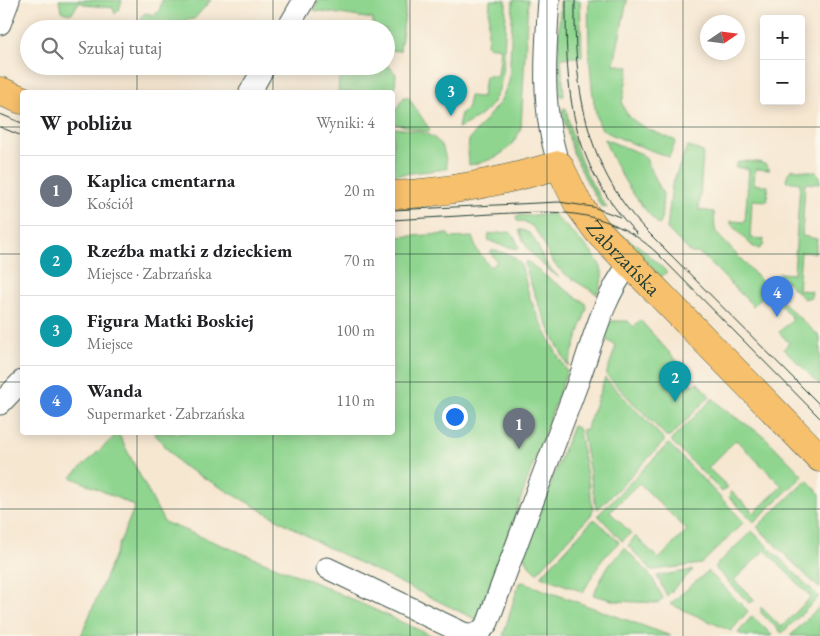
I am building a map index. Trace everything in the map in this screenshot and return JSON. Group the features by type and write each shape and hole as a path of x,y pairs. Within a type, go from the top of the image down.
{"main road":[{"path":"0,91 20,99"},
{"path":"395,195 461,188 558,165"},
{"name":"Zabrzańska","path":"558,165 585,215 597,230 820,458"}],"street":[{"path":"0,24 9,0"},
{"path":"292,20 304,0"},
{"name":"Zabrzańska","path":"549,0 545,91 548,123 558,165"},
{"path":"251,90 260,75"},
{"path":"327,568 463,633 474,634 484,628 488,622 608,299 617,281 629,264"},
{"path":"0,404 20,383"}],"green space":[{"path":"59,0 122,0 119,10 115,14 113,8 87,5 79,2 73,12 69,14 61,11"},
{"path":"162,0 211,0 194,19 141,20 145,13 155,15 160,9"},
{"path":"319,0 407,0 400,51 395,51 395,20 373,20 313,10"},
{"path":"490,0 506,0 502,78 495,98 489,107 482,114 458,128 461,113 468,108 469,96 482,97 485,76 498,76 501,48 487,46"},
{"path":"513,0 528,0 521,127 513,143 501,154 486,161 469,165 469,140 500,102 509,82"},
{"path":"560,0 580,0 582,57 561,58 564,96 560,96 558,58"},
{"path":"589,0 627,0 614,64 629,67 622,103 625,111 636,122 676,141 669,157 622,139 602,129 598,120 592,88 589,47"},
{"path":"396,74 395,90 338,90 339,75"},
{"path":"404,97 408,97 430,130 428,132 395,124 395,111"},
{"path":"566,108 572,135 581,161 607,208 601,206 573,152 563,116 562,109"},
{"path":"395,128 419,132 437,140 443,150 447,169 395,175"},
{"path":"604,139 642,154 646,159 663,194 661,223 659,225 627,185"},
{"path":"687,146 703,152 699,210 714,212 715,230 720,237 770,290 753,306 703,256 691,253 667,229 672,185"},
{"path":"742,161 762,163 770,170 755,169 754,184 768,186 767,201 752,200 750,238 764,239 763,246 759,249 752,246 731,224 731,221 745,222 749,169 735,167 737,163"},
{"path":"793,169 816,172 820,176 820,184 805,183 802,236 817,239 815,253 801,252 798,290 812,291 811,297 804,299 779,274 794,274 800,183 786,181 788,173"},
{"path":"553,214 581,241 600,264 602,277 597,294 558,268 537,232 525,222 517,221 516,216"},
{"path":"519,230 529,233 545,262 559,277 534,257"},
{"path":"510,232 514,236 519,247 518,249 488,240 489,234"},
{"path":"448,234 450,238 472,237 477,250 490,267 497,262 490,252 493,250 510,255 516,259 520,264 538,317 567,371 477,620 325,546 181,465 156,435 395,435 395,237"},
{"path":"622,236 640,247 667,272 661,277"},
{"path":"528,261 541,273 585,303 587,308 568,366 538,303 525,263"},
{"path":"775,295 820,337 820,385 784,349 789,343 779,332 793,319 773,297"},
{"path":"640,320 685,370 682,374 693,386 697,382 710,396 670,437 666,436 606,375 616,346 608,341 604,334 609,321 628,321 634,327"},
{"path":"605,378 664,439 664,442 599,508 596,508 582,429 586,430"},
{"path":"713,398 726,411 764,436 802,475 754,522 729,497 731,491 754,513 782,486 736,440 708,468 728,487 722,492 672,442 672,439"},
{"path":"573,426 578,428 579,431 593,509 591,515 537,573 523,555"},
{"path":"116,435 119,435 164,522 314,582 432,636 81,636 135,506 71,477"},
{"path":"669,444 744,522 701,564 652,570 628,546 635,536 659,559 687,530 639,483 610,512 631,533 622,541 598,515"},
{"path":"807,480 820,494 820,589 757,527"},
{"path":"593,520 596,520 619,542 602,560 583,592 541,576"},
{"path":"752,531 819,597 782,633 761,613 761,607 781,627 811,597 765,550 734,580 755,600 749,603 714,567"},
{"path":"625,548 651,576 663,598 659,603 616,601 593,595 608,566"},
{"path":"693,570 667,596 657,576"},
{"path":"708,571 748,611 731,631 670,604"},
{"path":"524,582 671,636 503,636 519,583"},
{"path":"820,606 820,636 790,636"},
{"path":"752,616 773,636 746,636 738,633"}],"tram line":[{"path":"566,0 568,66 576,125 585,153 597,180 614,207 637,234"},
{"path":"575,0 575,32 581,93 587,122 596,150 608,177 624,203 644,228 820,405"},
{"path":"0,114 20,122"},
{"path":"0,127 20,135"},
{"path":"395,210 559,202 593,207 620,217"},
{"path":"395,220 538,212 579,215 599,219 619,227 638,238 657,253 820,418"}],"place":[{"name":"Figura Matki Boskiej","path":"451,116"},
{"name":"Wanda","path":"777,317"},
{"name":"Rzeźba matki z dzieckiem","path":"675,402"},
{"name":"Kaplica cmentarna","path":"519,449"}]}
